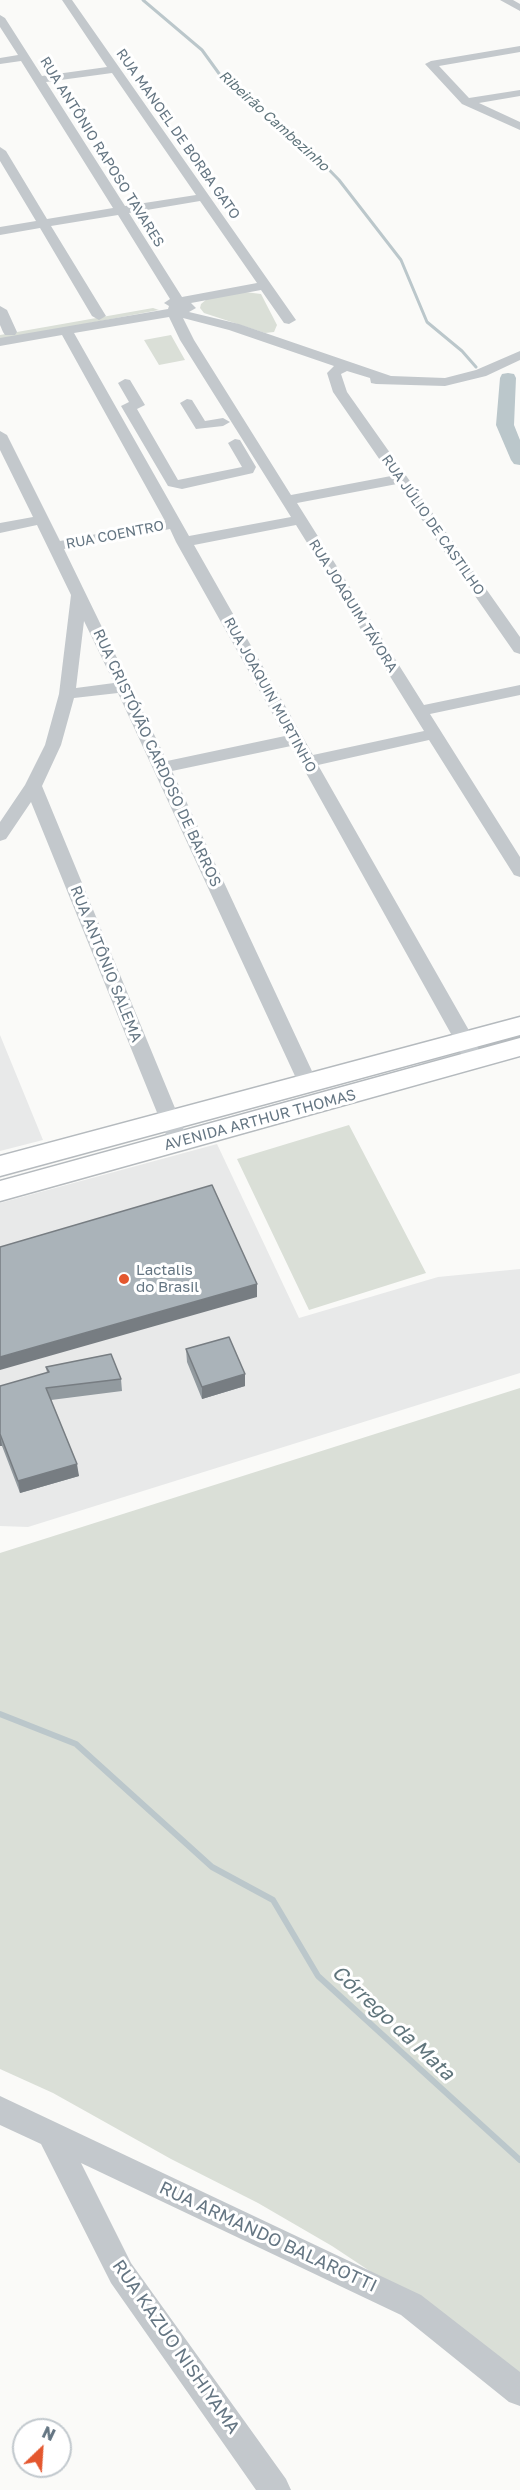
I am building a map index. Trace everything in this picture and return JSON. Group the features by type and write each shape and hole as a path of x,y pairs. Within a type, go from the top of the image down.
{"main road":[{"name":"AVENIDA ARTHUR THOMAS","path":"0,1166 175,1131 469,1051 520,1026"},
{"name":"AVENIDA ARTHUR THOMAS","path":"0,1191 308,1084 469,1051 520,1047"}],"street":[{"name":"RUA MANOEL DE BORBA GATO","path":"67,0 265,285"},
{"path":"505,0 520,8"},
{"name":"RUA ANTÔNIO RAPOSO TAVARES","path":"0,18 121,211 175,307"},
{"path":"520,49 431,64 466,102 520,126"},
{"path":"0,61 25,57"},
{"path":"39,80 114,69"},
{"path":"466,102 520,93"},
{"path":"0,151 99,316"},
{"path":"0,231 204,197"},
{"path":"0,342 151,315 265,285 292,327 292,332 272,340"},
{"path":"0,310 5,333 99,316 175,307 388,380 426,383 455,380 481,373 520,355"},
{"name":"RUA JOAQUIM TÁVORA","path":"175,307 187,340 433,734 519,866"},
{"path":"187,340 205,318"},
{"path":"288,320 312,348 326,358"},
{"name":"RUA JOAQUIN MURTINHO","path":"66,331 469,1051"},
{"path":"293,347 354,389 388,380"},
{"path":"334,377 336,370 353,367"},
{"name":"RUA JÚLIO DE CASTILHO","path":"353,367 363,375 354,389"},
{"name":"RUA JÚLIO DE CASTILHO","path":"334,377 354,389 399,479 520,649"},
{"path":"125,383 138,405 128,406 173,483 209,484 271,475"},
{"path":"160,498 248,470 249,467 210,400"},
{"path":"187,403 201,426 223,422"},
{"name":"RUA CRISTÓVÃO CARDOSO DE BARROS","path":"0,435 124,687 308,1084"},
{"path":"287,500 399,479"},
{"path":"0,528 42,520"},
{"path":"184,542 299,520"},
{"name":"RUA COENTRO","path":"56,546 175,524"},
{"path":"0,835 33,786 53,745 67,694 79,593"},
{"path":"67,694 124,687"},
{"path":"420,711 520,690"},
{"path":"307,762 433,734"},
{"path":"162,768 293,740"},
{"name":"RUA ANTÔNIO SALEMA","path":"33,786 175,1131"},
{"name":"RUA ARMANDO BALAROTTI","path":"0,2110 411,2305 520,2391"},
{"name":"RUA KAZUO NISHIYAMA","path":"52,2136 121,2273 275,2490"}],"shaded area":[{"path":"245,292 261,294 277,325 274,332 265,333 204,313 200,308 207,299"},
{"path":"153,308 159,310 0,340 0,335"},
{"path":"171,335 185,360 159,365 144,340"},
{"path":"0,1035 43,1140 0,1151"},
{"path":"349,1125 426,1273 309,1310 237,1159"},
{"name":"Lactalis do Brasil","path":"217,1144 299,1318 438,1277 520,1269 520,1373 28,1527 0,1526 0,1203"},
{"path":"520,1388 520,2381 406,2295 332,2246 258,2203 171,2159 53,2093 0,2069 0,1553"}],"building":[{"name":"Lactalis do Brasil","path":"212,1185 257,1284 0,1357 0,1247"},
{"path":"229,1337 245,1374 202,1387 186,1349"},
{"path":"111,1354 121,1379 46,1388 77,1464 18,1481 0,1434 0,1386 49,1372 46,1367"}],"waterway":[{"name":"Ribeirão Cambezinho","path":"143,0 202,50 223,79 305,145 339,180 401,260 427,322 462,351 476,367"},
{"name":"Ribeirão Cambezinho","path":"508,378 505,425 520,460"},
{"name":"Córrego da Mata","path":"0,1714 76,1744 212,1867 273,1900 318,1976 520,2160"}],"place":[{"name":"Lactalis do Brasil","path":"124,1279"}]}
